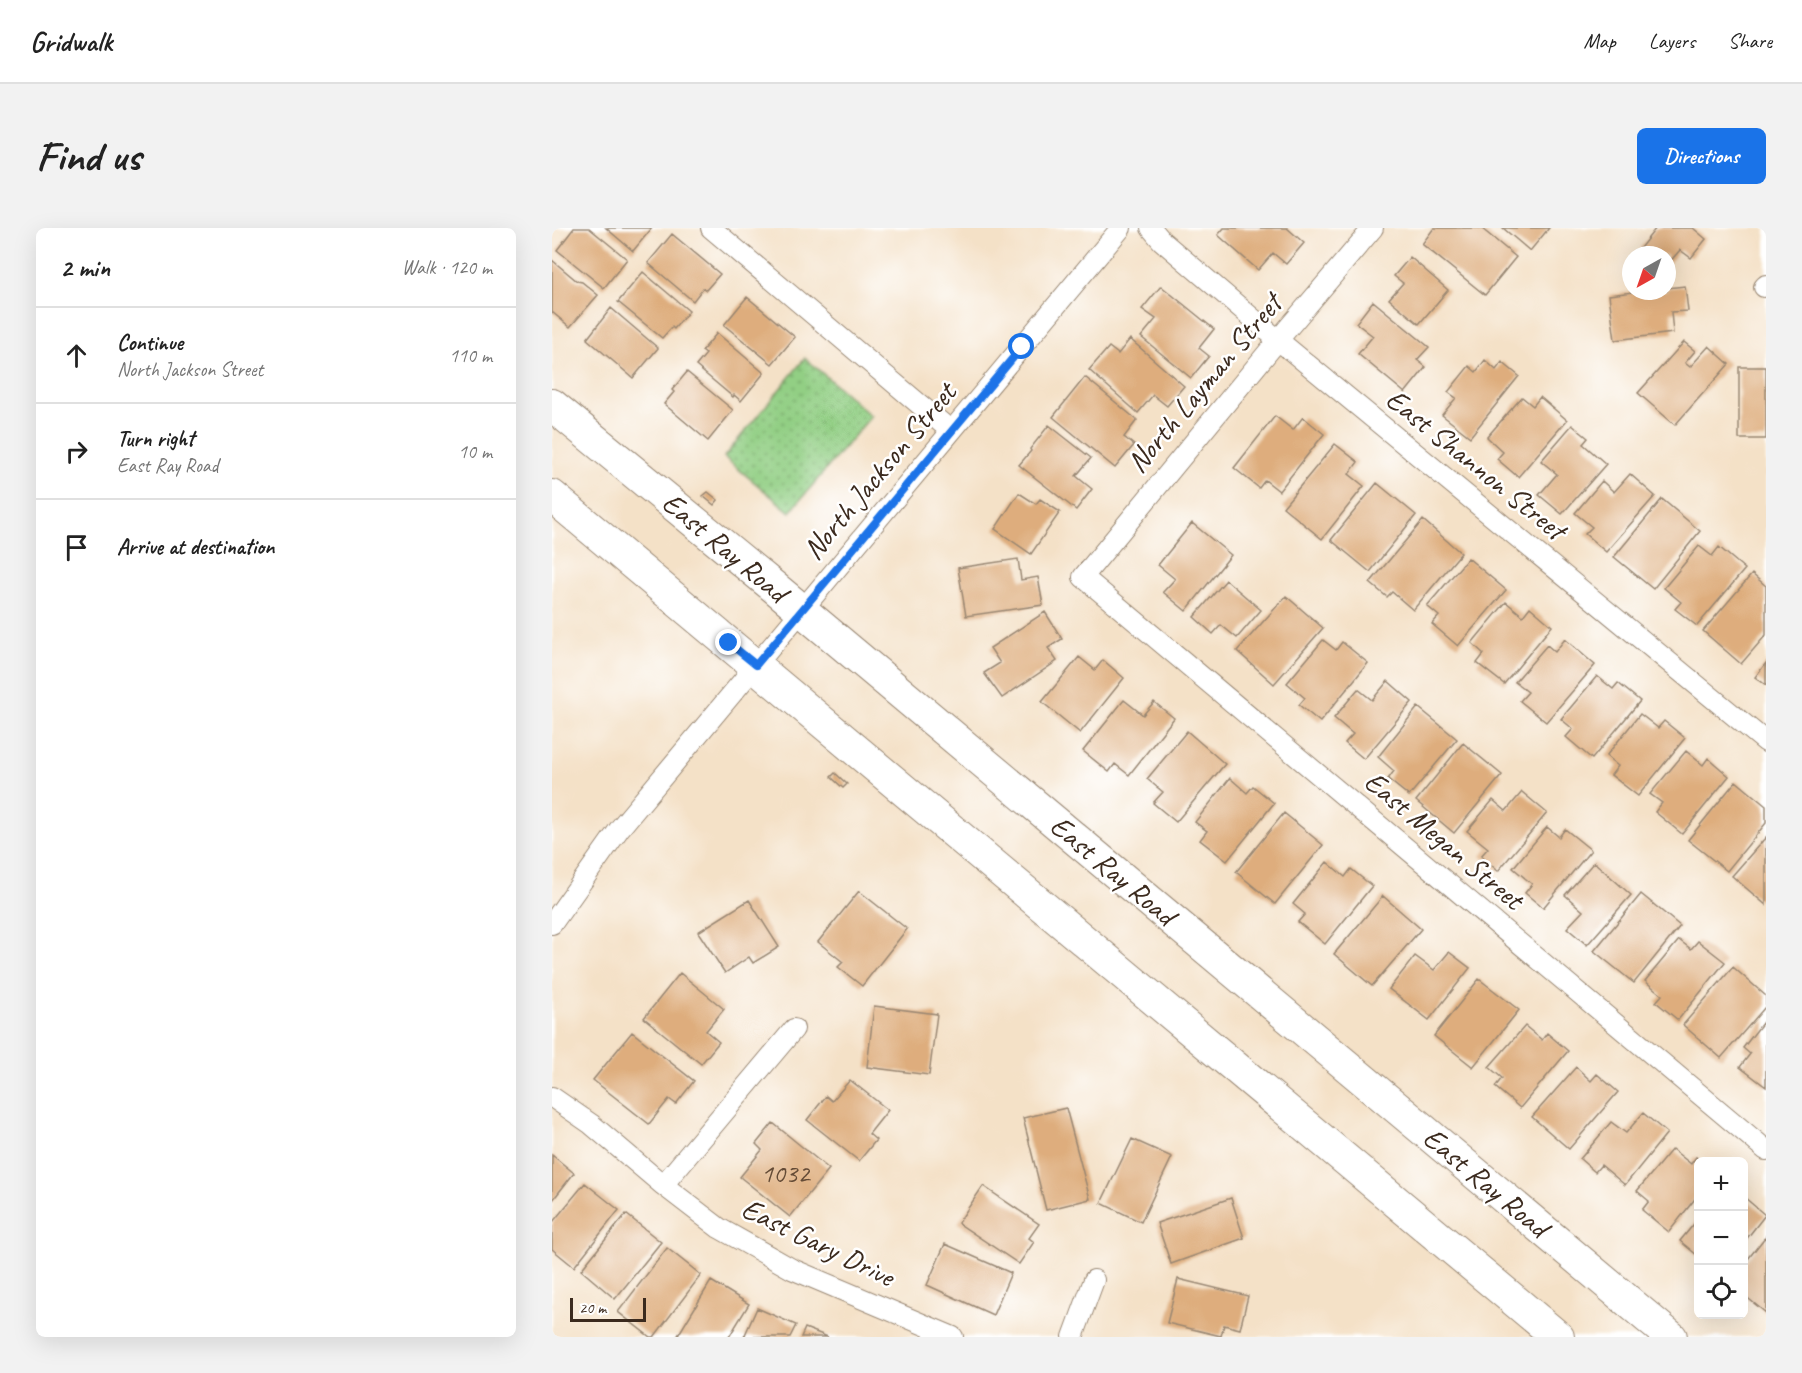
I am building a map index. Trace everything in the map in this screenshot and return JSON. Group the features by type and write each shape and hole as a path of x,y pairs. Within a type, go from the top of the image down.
{"main road":[{"name":"East Ray Road","path":"552,405 802,610 1671,1337"},
{"path":"552,496 1558,1337"}],"street":[{"path":"711,228 951,432"},
{"name":"North Jackson Street","path":"552,924 620,828 1121,228"},
{"name":"East Shannon Street","path":"1151,228 1162,242 1278,340 1766,742"},
{"name":"North Layman Street","path":"1083,577 1373,228"},
{"name":"East Megan Street","path":"1083,577 1766,1150"},
{"path":"663,1185 794,1029"},
{"name":"East Gary Drive","path":"552,1097 591,1124 663,1185 719,1228 792,1269 953,1337"},
{"path":"1073,1337 1094,1280"}],"green space":[{"path":"805,358 871,416 790,512 724,457"}],"building":[{"path":"574,228 589,228 627,259 604,288 557,250"},
{"path":"606,228 652,228 633,251"},
{"path":"1224,228 1287,228 1304,243 1286,264 1273,253 1258,270 1218,235"},
{"path":"1434,228 1481,228 1516,257 1485,295 1422,244"},
{"path":"1503,228 1549,228 1530,251"},
{"path":"1656,228 1693,228 1706,239 1691,258 1680,250 1676,255 1676,246 1642,246"},
{"path":"672,234 720,274 706,290 703,288 693,301 648,263"},
{"path":"1410,257 1448,290 1419,324 1389,299 1403,283 1394,276"},
{"path":"552,260 598,295 570,327 552,312"},
{"path":"643,272 689,311 674,329 672,327 662,338 618,302"},
{"path":"1161,286 1214,329 1199,348 1209,356 1191,378 1141,337 1156,319 1142,309"},
{"path":"1685,286 1688,311 1671,312 1673,333 1615,340 1609,295 1622,293 1622,300 1676,300 1676,287"},
{"path":"747,297 795,337 772,364 724,325"},
{"path":"1373,301 1429,347 1417,360 1426,367 1405,393 1358,354 1373,336 1356,323"},
{"path":"611,308 658,348 633,378 587,339"},
{"path":"717,333 764,373 741,401 696,366 706,354 702,351"},
{"path":"1130,339 1184,386 1167,406 1153,395 1138,413 1089,370 1109,347 1118,354"},
{"path":"1684,342 1695,351 1685,363 1690,367 1709,346 1729,364 1675,425 1638,393"},
{"path":"1485,360 1496,370 1502,362 1519,376 1470,437 1442,415 1456,398 1448,392 1469,366 1476,372"},
{"path":"1739,367 1766,367 1766,439 1739,439"},
{"path":"687,372 733,410 708,441 664,404"},
{"path":"1085,377 1137,420 1124,437 1134,445 1115,468 1053,417"},
{"path":"1522,397 1533,406 1540,397 1567,420 1518,477 1497,459 1503,452 1487,437"},
{"path":"1275,416 1293,430 1303,417 1324,434 1279,491 1265,480 1259,488 1234,468"},
{"path":"1049,425 1091,458 1076,476 1092,489 1076,510 1019,465"},
{"path":"1572,425 1588,438 1583,444 1606,464 1562,514 1539,495 1557,474 1541,461"},
{"path":"1335,444 1358,462 1349,474 1364,486 1322,539 1283,507"},
{"path":"1630,474 1655,496 1606,552 1585,534 1592,527 1575,513 1602,481 1614,492"},
{"path":"1377,483 1416,515 1370,572 1331,540"},
{"path":"708,492 718,500 714,505 703,496"},
{"path":"1019,493 1036,504 1040,499 1060,512 1031,554 995,529"},
{"path":"1662,499 1700,531 1653,589 1614,557"},
{"path":"1423,520 1461,553 1413,610 1392,592 1387,597 1370,583"},
{"path":"1192,523 1231,555 1186,611 1163,592 1175,579 1158,565"},
{"path":"1699,546 1712,556 1719,547 1745,569 1697,626 1675,609 1681,602 1664,588"},
{"path":"1468,558 1506,590 1458,646 1432,624 1439,616 1427,606"},
{"path":"1018,559 1021,580 1038,577 1043,605 966,616 958,568"},
{"path":"1752,574 1766,586 1766,635 1741,664 1703,631"},
{"path":"1226,580 1261,610 1237,638 1221,625 1213,634 1194,617"},
{"path":"1286,596 1323,628 1274,684 1237,651"},
{"path":"1506,602 1523,616 1530,607 1552,626 1504,684 1477,663 1484,654 1472,643"},
{"path":"1045,612 1062,639 1048,648 1057,661 1002,698 984,673 1000,663 990,648"},
{"path":"1565,639 1595,665 1546,722 1520,701 1528,692 1515,682 1547,645 1555,652"},
{"path":"1323,640 1336,650 1342,642 1368,663 1320,722 1299,705 1305,698 1287,683"},
{"path":"1079,657 1095,670 1103,660 1124,678 1080,733 1042,702"},
{"path":"1766,663 1766,685 1755,677"},
{"path":"1597,676 1613,689 1618,683 1640,701 1592,759 1566,737 1573,729 1561,719"},
{"path":"1388,681 1412,702 1364,759 1345,743 1353,734 1334,718 1358,689 1372,700"},
{"path":"1124,700 1143,715 1154,702 1174,718 1129,775 1115,764 1109,772 1083,751"},
{"path":"1418,707 1457,739 1409,796 1388,779 1394,771 1378,757"},
{"path":"1640,714 1658,728 1664,721 1685,738 1638,796 1611,775 1618,766 1606,756"},
{"path":"1187,731 1225,764 1176,822 1153,803 1163,792 1147,779"},
{"path":"1463,743 1502,775 1454,833 1416,801"},
{"path":"1686,751 1703,765 1708,758 1729,776 1682,834 1655,812 1662,803 1650,794"},
{"path":"835,773 847,784 843,788 831,777"},
{"path":"1230,778 1247,793 1253,786 1274,803 1227,861 1200,840 1207,831 1195,822"},
{"path":"1736,781 1766,806 1766,823 1727,871 1688,840"},
{"path":"1522,792 1547,813 1498,871 1481,856 1488,848 1467,831 1493,800 1506,811"},
{"path":"1284,813 1323,845 1275,904 1236,872"},
{"path":"1547,827 1559,837 1565,829 1591,850 1543,908 1525,893 1532,884 1513,868"},
{"path":"1766,837 1766,905 1732,876"},
{"path":"1327,862 1345,877 1351,869 1372,886 1325,944 1298,922 1305,914 1293,904"},
{"path":"1594,862 1631,895 1587,945 1567,928 1583,911 1565,895"},
{"path":"859,891 907,929 862,986 838,967 843,962 818,942"},
{"path":"1641,894 1680,926 1634,983 1594,951"},
{"path":"1383,896 1421,929 1372,986 1334,954"},
{"path":"749,900 779,947 753,963 749,957 725,973 698,932"},
{"path":"1679,940 1691,949 1698,941 1725,962 1678,1020 1656,1002 1662,995 1645,981"},
{"path":"1449,952 1470,968 1429,1020 1389,989 1415,956 1434,970"},
{"path":"1733,967 1766,996 1766,1006 1721,1058 1683,1025"},
{"path":"680,973 724,1009 706,1031 719,1042 701,1064 644,1018"},
{"path":"1479,979 1519,1010 1473,1067 1434,1036"},
{"path":"874,1006 937,1014 929,1075 867,1067"},
{"path":"1763,1022 1766,1024 1766,1087 1740,1067 1750,1054 1743,1048"},
{"path":"1525,1026 1542,1040 1547,1033 1568,1051 1520,1108 1495,1087 1502,1078 1489,1067"},
{"path":"632,1032 694,1081 676,1104 669,1099 649,1124 593,1080"},
{"path":"1576,1067 1591,1081 1597,1074 1618,1092 1569,1149 1532,1117"},
{"path":"850,1080 888,1110 869,1134 876,1140 859,1161 807,1120 826,1096 832,1101"},
{"path":"1066,1108 1090,1199 1046,1210 1023,1118"},
{"path":"1643,1113 1667,1133 1625,1185 1601,1165 1595,1172 1580,1159 1611,1122 1626,1133"},
{"path":"773,1123 829,1169 790,1217 740,1177 762,1150 756,1144"},
{"path":"1132,1139 1172,1157 1141,1222 1101,1203"},
{"path":"1672,1149 1691,1164 1694,1160 1694,1200 1669,1232 1642,1210 1649,1201 1637,1191"},
{"path":"552,1155 574,1173 552,1201"},
{"path":"585,1183 619,1210 574,1267 552,1249 552,1223"},
{"path":"983,1186 1039,1224 1029,1238 1034,1242 1019,1264 958,1223"},
{"path":"1231,1198 1244,1238 1171,1264 1157,1223"},
{"path":"1748,1200 1765,1215 1748,1237"},
{"path":"626,1214 661,1242 615,1299 581,1270"},
{"path":"1694,1224 1694,1253 1680,1241"},
{"path":"1766,1236 1766,1313 1748,1298 1748,1259"},
{"path":"945,1244 1011,1273 993,1315 927,1285"},
{"path":"667,1248 701,1275 654,1337 650,1337 618,1312"},
{"path":"1178,1279 1248,1296 1240,1329 1224,1325 1221,1336 1167,1323"},
{"path":"711,1281 749,1304 729,1337 677,1337"},
{"path":"757,1308 796,1325 790,1337 744,1337"},
{"path":"805,1328 828,1337 801,1337"}],"route":[{"path":"729,643 756,665 1022,347"}]}
